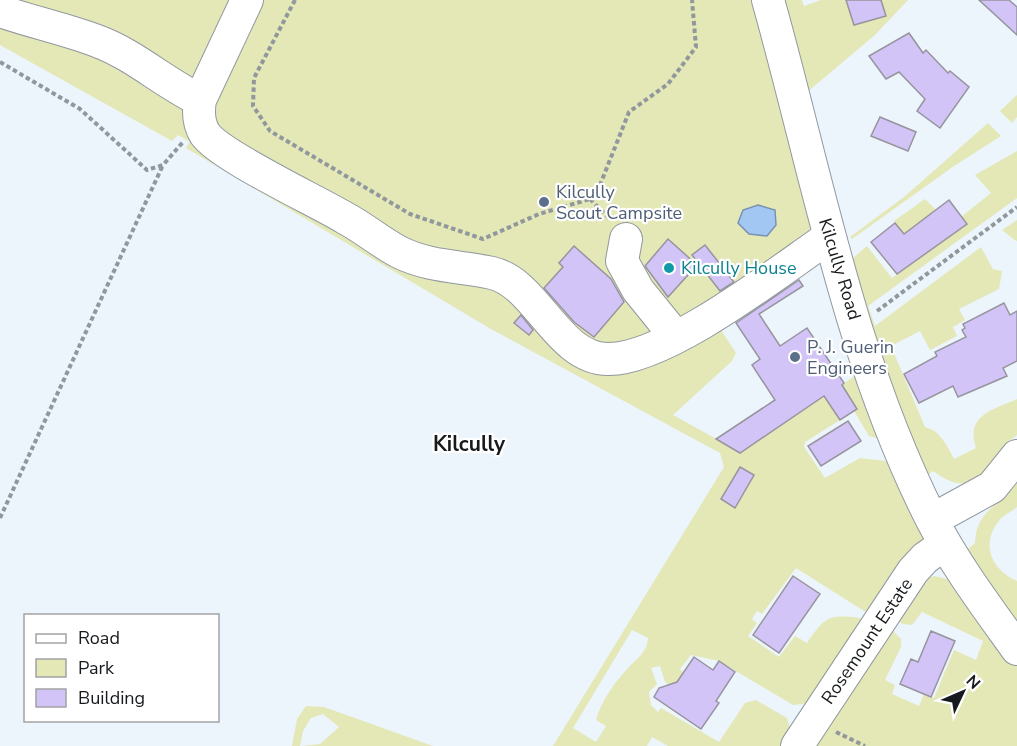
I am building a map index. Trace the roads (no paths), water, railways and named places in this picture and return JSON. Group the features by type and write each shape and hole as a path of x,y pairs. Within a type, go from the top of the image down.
{"street":[{"path":"199,108 247,0"},
{"name":"Kilcully Road","path":"768,0 829,237 856,324 900,448 939,532 1017,649"},
{"path":"0,11 97,41 142,63 199,108 206,135 225,151 347,219 400,252 437,265 504,276 518,286 566,338 590,356 620,359 646,352 676,337 829,237"},
{"path":"626,239 622,261 638,290 676,337"},
{"name":"Rosemount Estate","path":"797,746 913,571 925,558 939,532 992,487 1017,456"}],"water":[{"path":"758,205 775,210 776,225 767,236 749,234 738,223 743,210"}],"place":[{"name":"Kilcully Scout Campsite","path":"544,202"},
{"name":"Kilcully House","path":"669,268"},
{"name":"P. J. Guerin Engineers","path":"795,357"}],"district":[{"name":"Kilcully","path":"469,444"}]}
